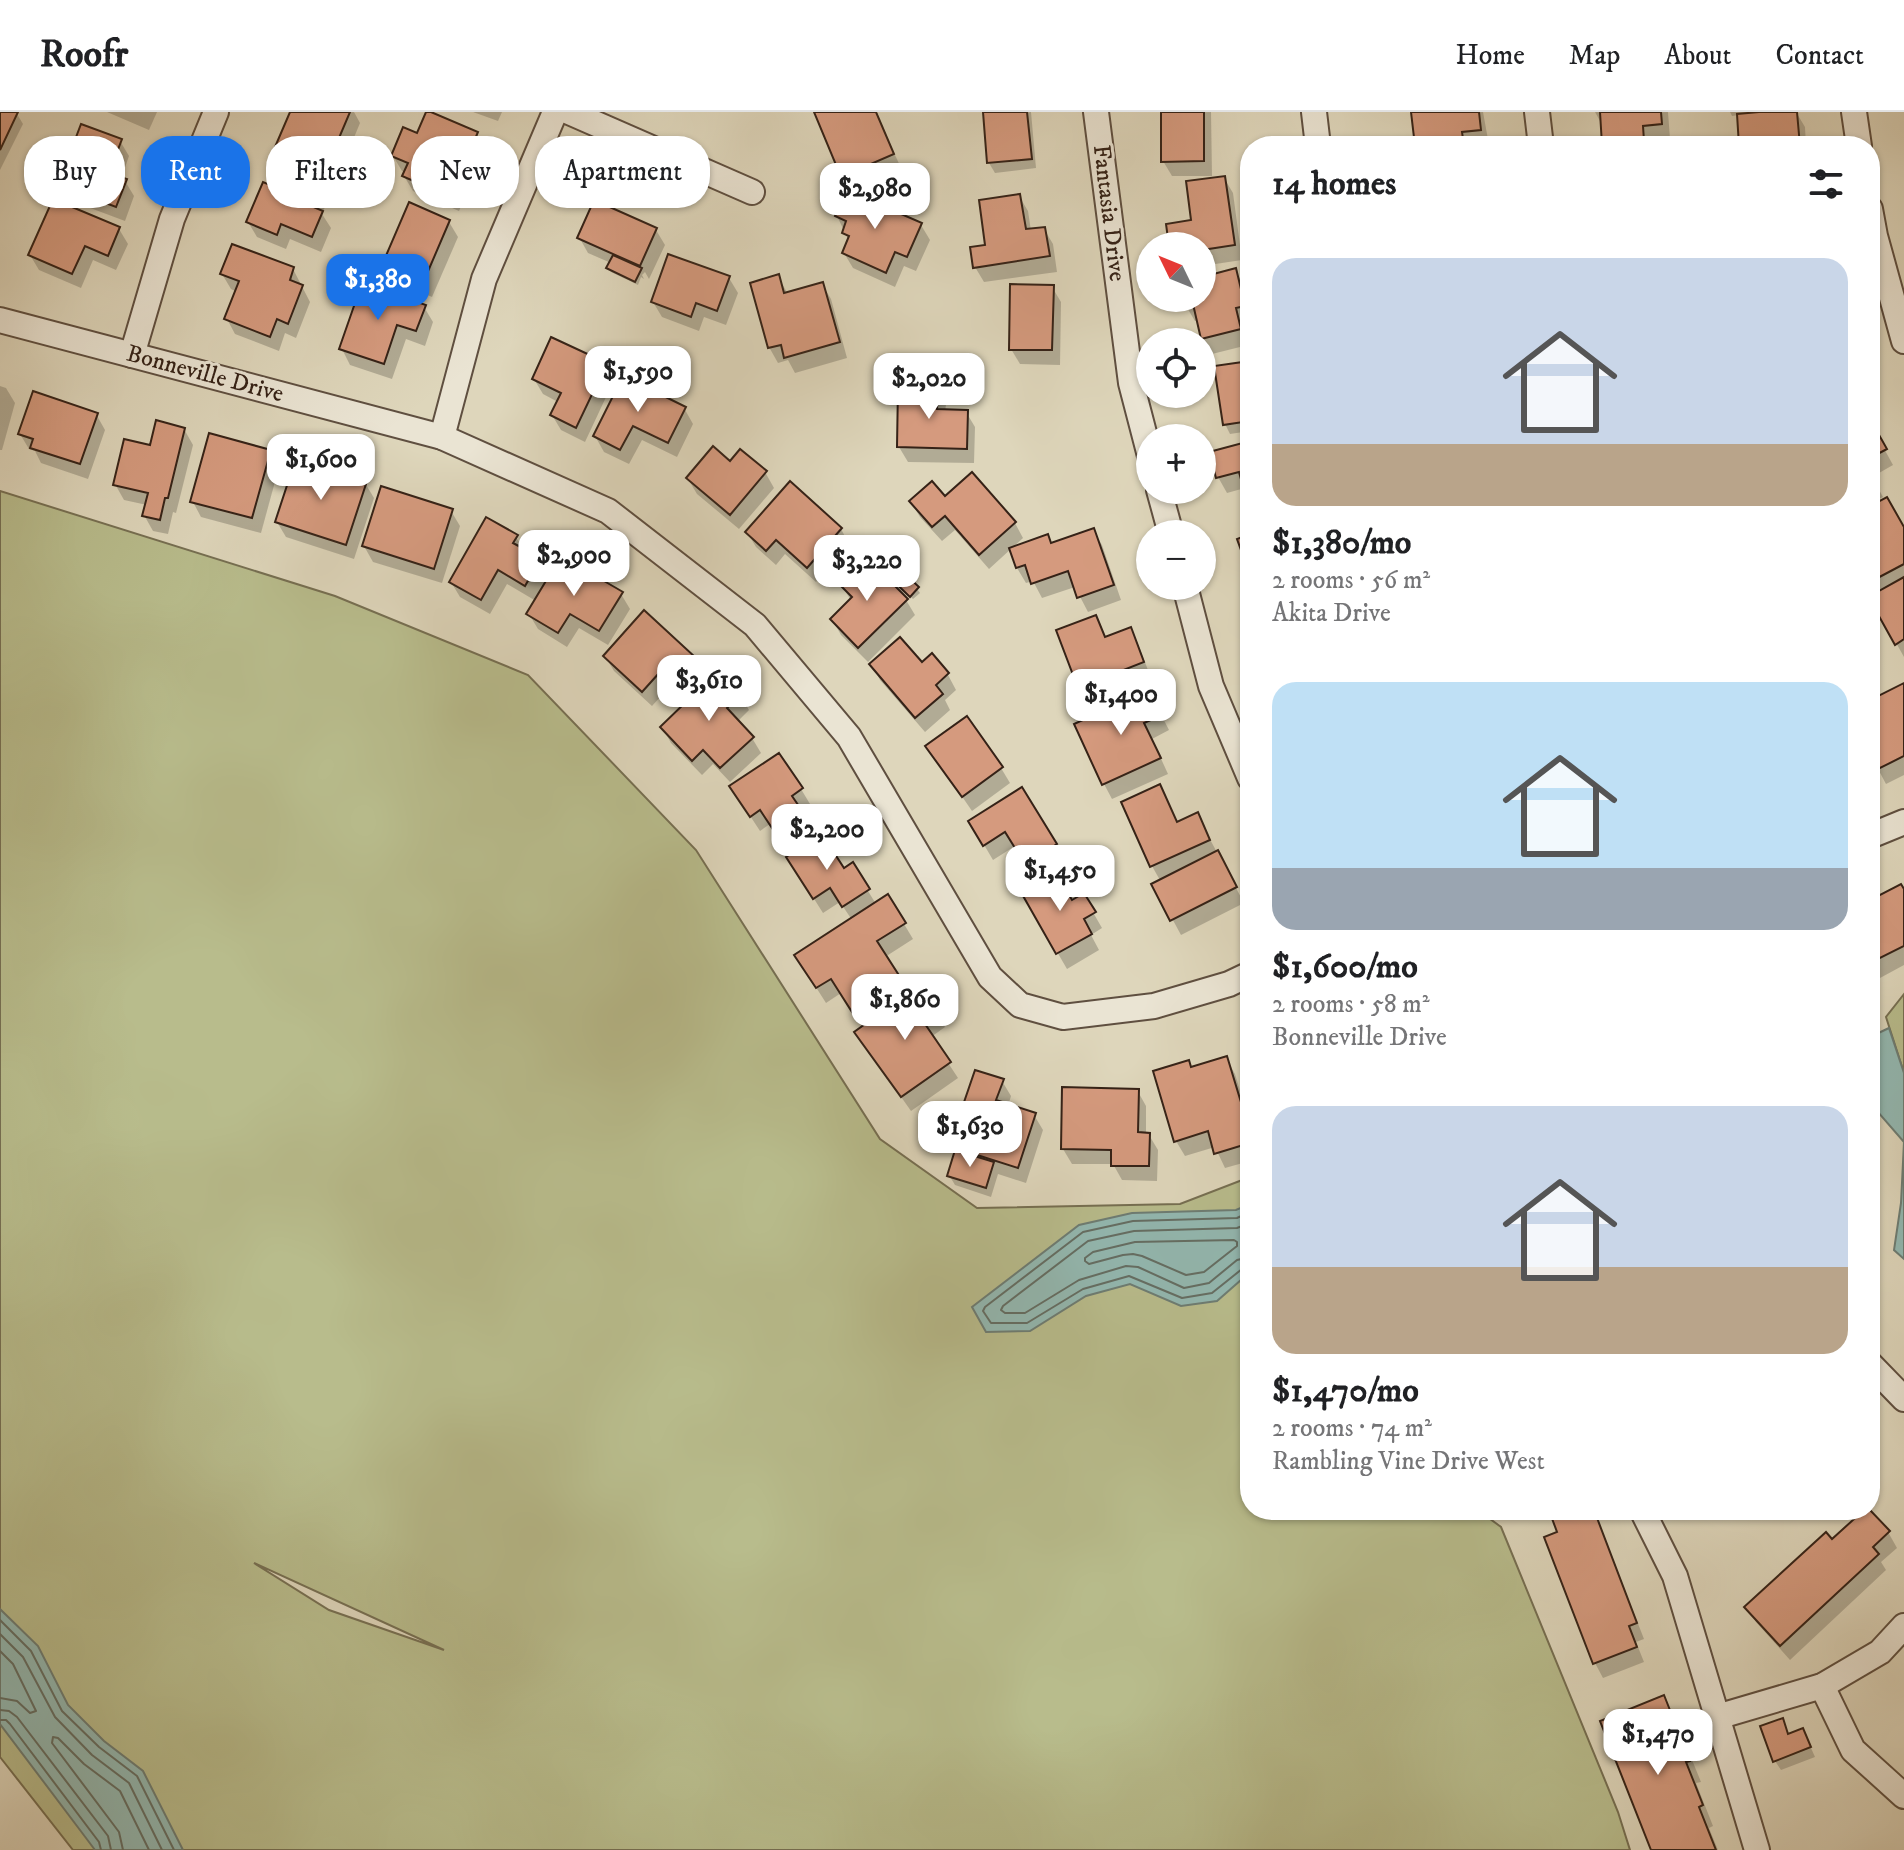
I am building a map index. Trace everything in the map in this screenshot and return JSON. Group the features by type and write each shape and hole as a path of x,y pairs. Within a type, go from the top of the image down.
{"street":[{"path":"132,355 172,219 216,112"},
{"path":"442,437 484,279 555,112"},
{"path":"569,112 752,192"},
{"name":"Fantasia Drive","path":"1096,112 1131,383 1142,424"},
{"path":"1314,112 1317,136"},
{"path":"1537,112 1540,136"},
{"path":"1854,112 1858,136"},
{"path":"1880,254 1904,341"},
{"name":"Bonneville Drive","path":"0,320 442,437 608,511 755,625 849,737 990,977 1020,1005 1063,1017 1154,1006 1240,979"},
{"path":"1189,600 1211,686 1240,754"},
{"path":"1880,832 1904,822"},
{"path":"1880,1374 1904,1399"},
{"path":"1647,1520 1675,1576 1757,1850"},
{"path":"1717,1717 1822,1686 1880,1652 1904,1626"},
{"path":"1822,1686 1853,1750 1904,1796"}],"green space":[{"path":"0,491 335,596 528,675 696,850 880,1139 977,1208 1180,1204 1240,1181 1240,1520 1492,1520 1501,1527 1618,1812 1630,1850 73,1850 0,1757","holes":["254,1563 444,1650 329,1610"]},
{"path":"1904,994 1904,1073 1886,1017"}],"water":[{"path":"1889,1028 1904,1073 1904,1142 1880,1114 1880,1032"},
{"path":"1904,1142 1904,1259 1894,1250 1901,1203"},
{"path":"1240,1208 1240,1281 1217,1301 1181,1306 1130,1284 1086,1296 1030,1331 986,1332 972,1307 1079,1225 1132,1213"},
{"path":"0,1609 38,1646 68,1705 104,1741 143,1771 183,1850 95,1850 0,1724"}],"building":[{"path":"0,112 18,112 0,150"},
{"path":"290,112 350,112 340,136 280,136"},
{"path":"426,112 478,132 476,136 411,136 411,180 402,176 408,163 395,158 395,146 403,127 417,133"},
{"path":"814,112 876,112 894,154 841,177"},
{"path":"983,112 1027,112 1032,159 987,163"},
{"path":"1161,112 1204,112 1204,161 1161,162"},
{"path":"1411,112 1479,112 1481,130 1462,132 1463,136 1414,136"},
{"path":"1600,112 1661,112 1662,124 1643,126 1644,136 1601,136"},
{"path":"1797,112 1799,136 1738,136 1737,114"},
{"path":"81,124 114,136 76,136"},
{"path":"1225,176 1235,245 1216,248 1216,232 1167,232 1166,224 1191,220 1186,181"},
{"path":"263,182 266,183 266,208 316,208 323,211 312,237 281,224 277,235 246,222"},
{"path":"846,190 922,223 907,257 895,252 886,273 842,253 849,236 842,233 846,221 835,216"},
{"path":"1020,194 1026,229 1045,227 1050,256 973,268 970,247 985,245 979,200"},
{"path":"409,202 411,208 423,208 450,220 423,283 382,265"},
{"path":"49,208 75,208 120,227 108,256 85,246 72,274 28,255"},
{"path":"590,208 612,208 657,228 640,266 577,238"},
{"path":"232,244 294,267 290,280 303,285 288,324 277,319 270,337 224,319 239,281 220,274"},
{"path":"668,254 730,276 717,311 696,303 691,317 651,302"},
{"path":"613,255 642,268 635,282 606,268"},
{"path":"1236,268 1240,285 1240,307 1236,308 1240,329 1216,335 1216,328 1198,328 1195,312 1216,312 1216,273"},
{"path":"779,274 784,293 823,282 840,342 784,358 781,345 768,348 750,283"},
{"path":"362,283 426,305 416,331 397,325 384,364 339,349"},
{"path":"1010,284 1054,285 1052,350 1009,350"},
{"path":"551,337 607,363 576,428 550,415 561,393 532,379"},
{"path":"1240,362 1240,422 1223,425 1216,366"},
{"path":"623,376 686,407 668,443 633,426 620,450 593,436"},
{"path":"898,386 938,387 937,409 968,410 967,449 897,447"},
{"path":"33,391 98,413 80,464 30,448 33,439 18,434"},
{"path":"156,420 185,428 160,520 142,516 148,493 113,485 124,439 150,445"},
{"path":"209,433 271,450 252,518 190,502"},
{"path":"1880,437 1887,449 1880,453"},
{"path":"1240,444 1240,476 1239,472 1216,478 1216,450"},
{"path":"713,446 730,461 740,449 767,471 730,515 686,478"},
{"path":"296,458 367,481 346,545 275,522"},
{"path":"972,472 1016,522 979,555 945,516 932,527 909,501 932,481 945,496"},
{"path":"790,481 842,528 807,568 776,540 766,551 745,532"},
{"path":"381,486 453,509 434,569 362,546"},
{"path":"1887,497 1904,527 1904,564 1880,577 1880,501"},
{"path":"486,517 518,535 513,543 541,558 525,586 498,570 481,600 449,582"},
{"path":"1094,528 1114,585 1077,598 1068,571 1031,584 1025,565 1016,568 1009,548 1048,534 1051,543"},
{"path":"561,556 623,592 599,631 570,614 558,633 526,614"},
{"path":"866,557 908,599 858,648 830,619 852,597 839,584"},
{"path":"890,560 919,587 910,597 881,569"},
{"path":"1904,577 1904,639 1895,645 1880,618 1880,590"},
{"path":"644,610 695,657 672,683 660,672 642,692 603,656"},
{"path":"1096,615 1105,637 1131,627 1144,662 1078,688 1056,630"},
{"path":"900,637 922,662 932,653 949,673 936,685 943,694 915,718 869,664"},
{"path":"719,670 742,694 727,708 754,737 720,768 703,750 692,761 660,727"},
{"path":"1904,683 1904,756 1880,768 1880,695"},
{"path":"1150,689 1162,715 1144,723 1161,758 1102,785 1074,724"},
{"path":"967,716 1003,767 962,797 925,746"},
{"path":"779,753 803,788 792,796 805,815 776,834 760,810 750,817 729,786"},
{"path":"1160,784 1177,822 1198,812 1210,840 1150,867 1121,802"},
{"path":"1022,787 1057,844 1025,864 1005,832 983,846 968,821"},
{"path":"822,834 844,868 853,862 870,889 842,907 830,888 813,899 786,857"},
{"path":"1218,850 1237,887 1170,921 1151,884"},
{"path":"1057,874 1072,900 1084,893 1096,912 1084,919 1092,934 1056,954 1022,894"},
{"path":"1901,884 1904,889 1904,946 1880,958 1880,895"},
{"path":"888,894 906,923 877,941 902,980 852,1012 831,979 816,988 794,955"},
{"path":"920,985 938,1010 923,1021 951,1062 901,1097 854,1032"},
{"path":"1227,1056 1240,1099 1240,1146 1214,1154 1208,1131 1174,1142 1153,1071 1189,1060 1191,1067"},
{"path":"975,1070 1004,1079 996,1100 1036,1113 1018,1168 949,1146"},
{"path":"1062,1087 1139,1089 1138,1132 1150,1133 1149,1166 1111,1166 1111,1150 1061,1149"},
{"path":"955,1150 994,1162 986,1188 947,1176"},
{"path":"1553,1520 1598,1520 1637,1623 1629,1626 1637,1647 1593,1664 1544,1537 1557,1532"},
{"path":"1853,1520 1880,1520 1890,1531 1873,1547 1879,1554 1780,1646 1744,1607 1826,1532 1832,1539"},
{"path":"1664,1695 1690,1761 1686,1762 1703,1805 1699,1807 1716,1850 1651,1850 1600,1721"},
{"path":"1783,1718 1788,1734 1803,1728 1811,1747 1773,1762 1760,1726"}]}
